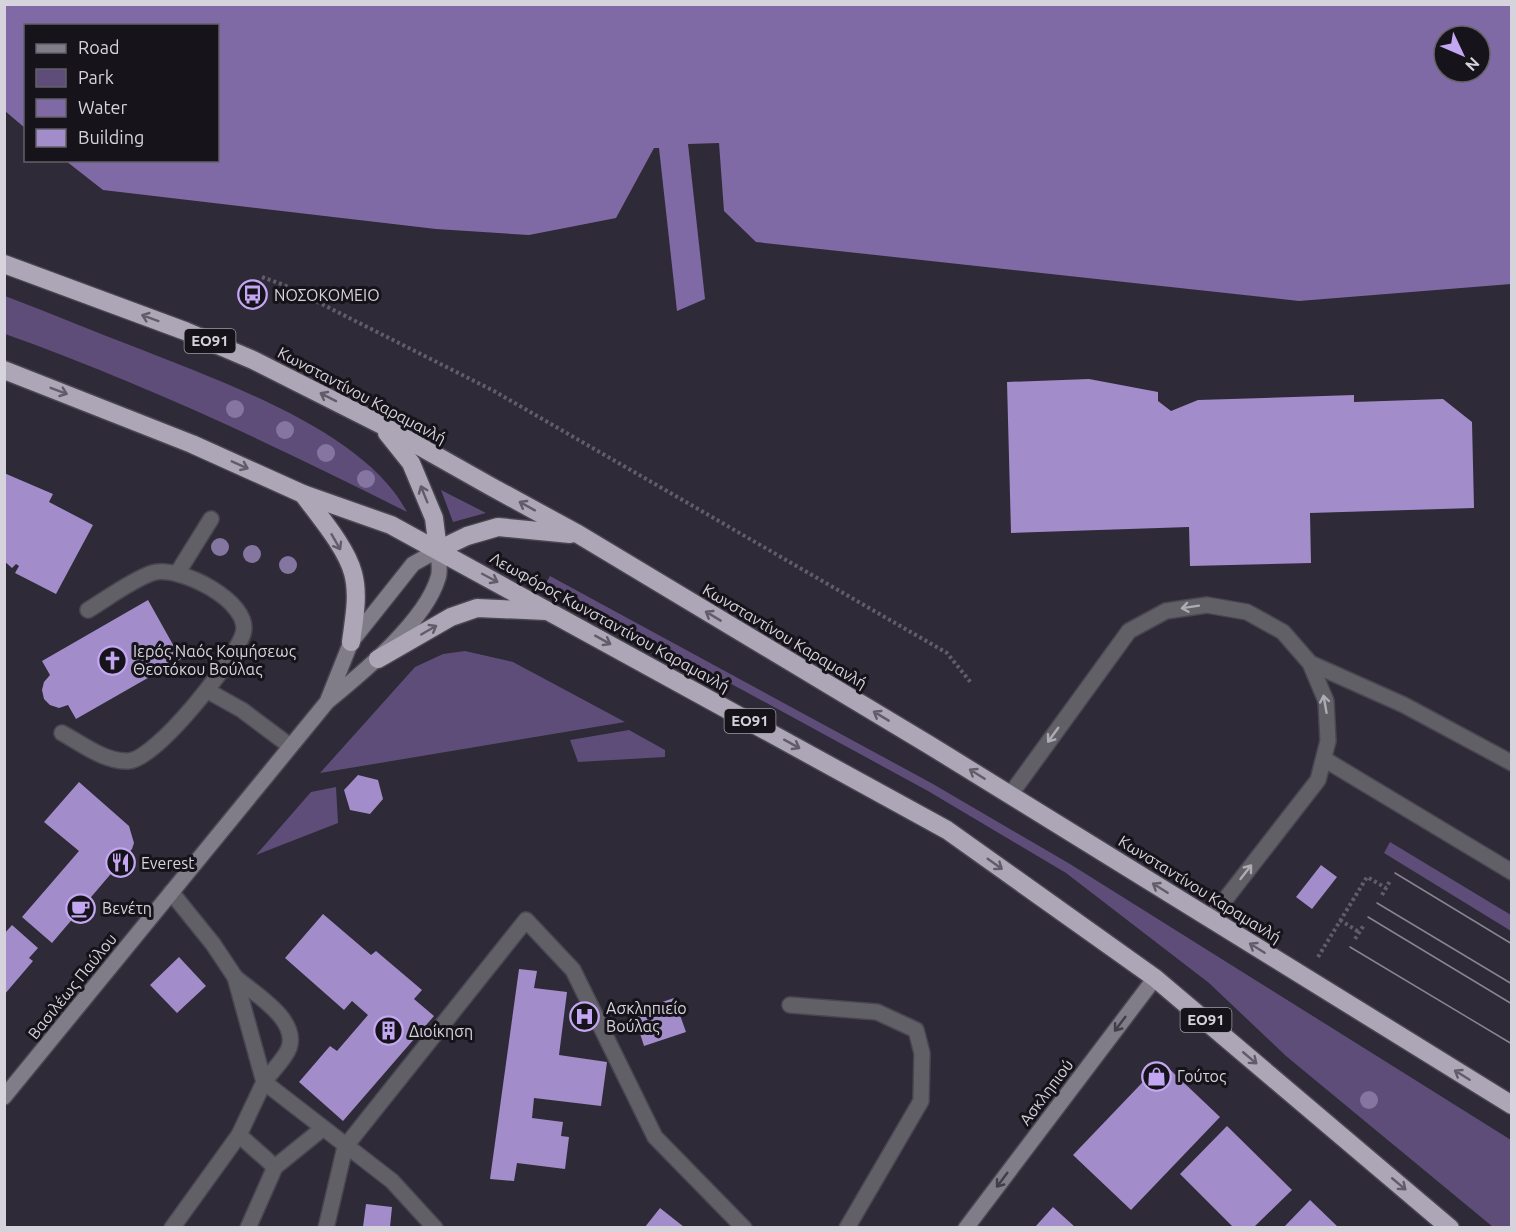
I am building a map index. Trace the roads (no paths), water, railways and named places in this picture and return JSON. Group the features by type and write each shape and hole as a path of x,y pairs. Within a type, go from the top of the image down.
{"highway":[{"name":"Κωνσταντίνου Καραμανλή","path":"4,264 185,331 294,379 578,534 1010,795 1512,1105"},
{"name":"Λεωφόρος Κωνσταντίνου Καραμανλή","path":"4,370 192,444 303,494 391,525 552,611 947,830 1155,978"},
{"path":"380,424 411,463 434,518 438,550 467,536 498,527 578,534"},
{"path":"303,494 333,537 353,572 357,605 351,642"},
{"path":"378,659 450,617 477,608 552,611"},
{"name":"ΕΟ91","path":"1155,978 1450,1227"}],"street":[{"name":"Βασιλέως Παύλου","path":"4,1097 327,702 378,659 423,607 439,577 438,550 413,564 351,642 327,702"},
{"name":"Ασκληπιού","path":"966,1227 1155,978"}],"lane":[{"path":"178,572 211,519"},
{"path":"62,733 113,760 132,761 157,744 208,692 243,633 242,615 233,602 178,572 153,573 88,610"},
{"path":"1010,795 1130,631 1166,611 1207,605 1247,612 1283,632 1310,663 1326,701 1329,741 1318,780 1210,919"},
{"path":"1310,663 1404,705 1512,763"},
{"path":"208,692 242,710 290,747"},
{"path":"1324,759 1512,872"},
{"path":"171,892 213,944 235,977 282,1018 290,1032 289,1048 264,1082 239,1135 172,1227"},
{"path":"326,1227 345,1147 526,921 573,970 655,1137 744,1227"},
{"path":"235,977 264,1082 345,1147 392,1181 435,1227"},
{"path":"790,1005 877,1012 915,1030 922,1053 921,1101 847,1227"},
{"path":"248,1227 275,1167 322,1129"},
{"path":"239,1135 275,1167"}],"water":[{"path":"4,5 1511,5 1511,284 1299,301 756,242 724,211 719,143 688,144 705,299 677,311 659,148 654,148 616,218 529,235 436,229 103,190 67,162 219,162 219,24 24,24 24,127 5,111"}],"tram line":[{"path":"1395,873 1512,944"},
{"path":"1377,903 1512,984"},
{"path":"1368,917 1512,1004"},
{"path":"1350,947 1512,1044"}],"place":[{"name":"ΝΟΣΟΚΟΜΕΙΟ","path":"253,295"},
{"name":"Ιερός Ναός Κοιμήσεως Θεοτόκου Βούλας","path":"112,660"},
{"name":"Everest","path":"120,863"},
{"name":"Βενέτη","path":"81,908"},
{"name":"Ασκληπιείο Βούλας","path":"585,1017"},
{"name":"Διοίκηση","path":"388,1031"},
{"name":"Γούτος","path":"1156,1076"}]}
